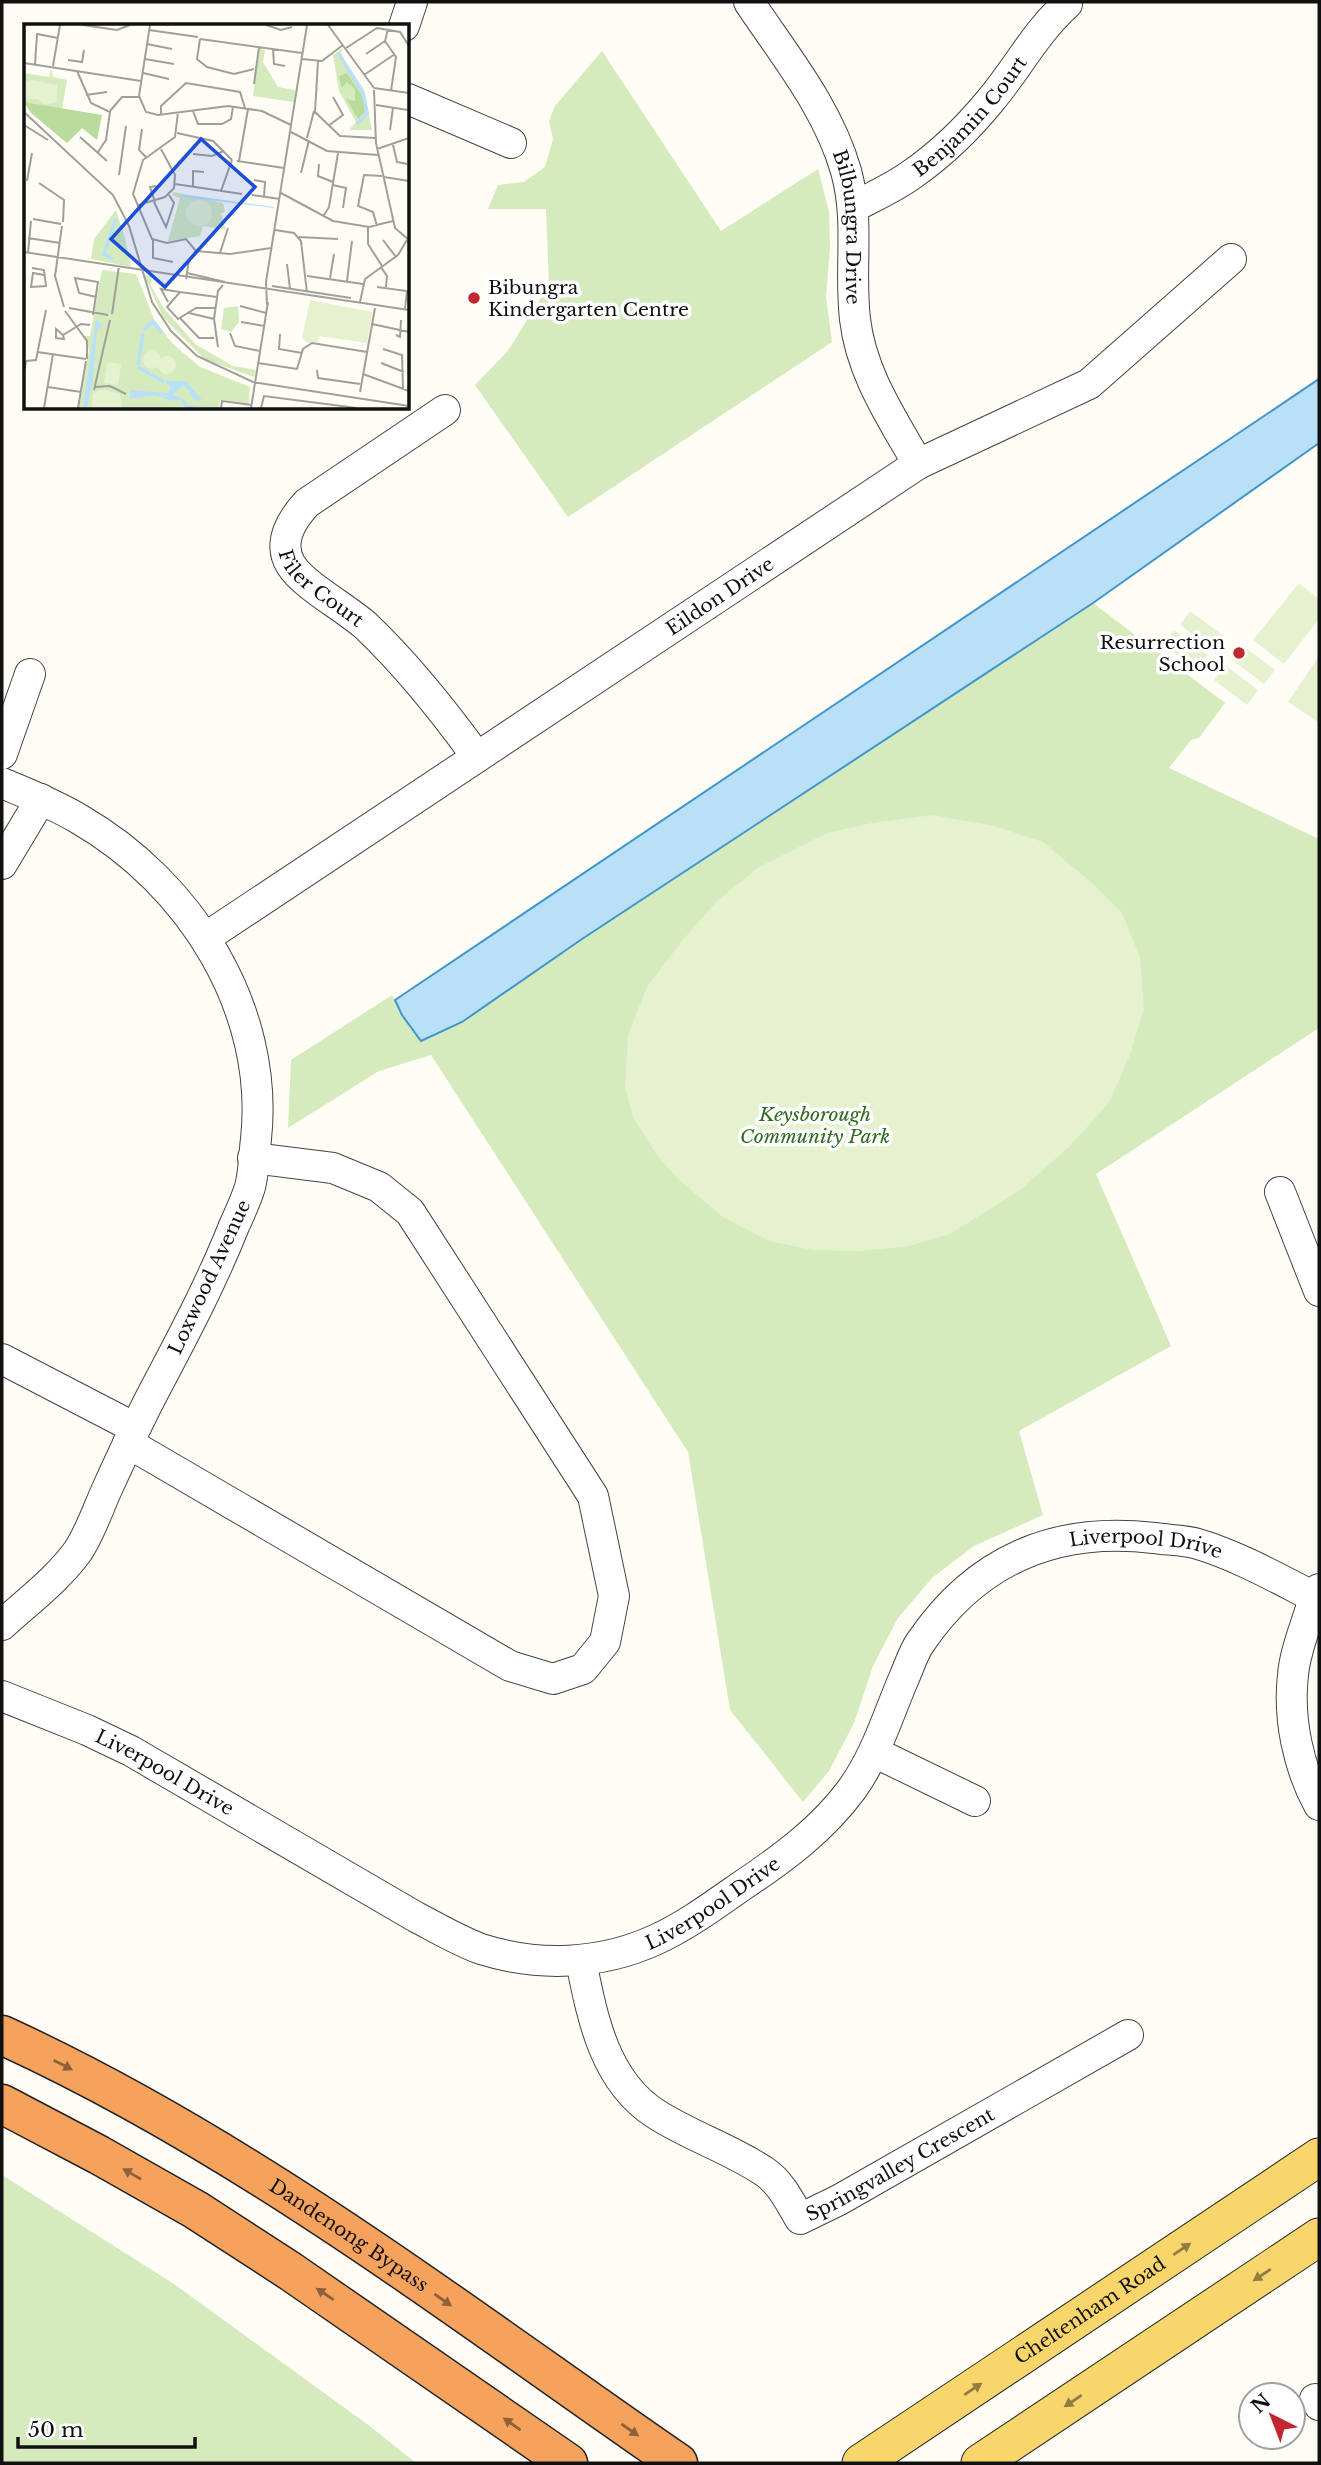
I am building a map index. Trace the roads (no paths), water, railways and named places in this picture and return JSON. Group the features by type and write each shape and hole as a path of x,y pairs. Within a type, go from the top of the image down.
{"highway":[{"name":"Dandenong Bypass","path":"2,2035 89,2078 245,2167 380,2256 678,2463"},
{"path":"2,2104 196,2210 346,2309 568,2463"}],"main road":[{"name":"Cheltenham Road","path":"861,2463 1319,2157"},
{"path":"980,2463 1319,2237"}],"street":[{"path":"405,24 412,2"},
{"name":"Bilbungra Drive","path":"749,2 829,125 843,163 854,207 855,320 861,350 870,377 918,464"},
{"name":"Benjamin Court","path":"854,207 909,177 964,130 990,101 1034,38 1067,4"},
{"path":"410,100 511,143"},
{"name":"Eildon Drive","path":"205,938 918,464 1089,384 1231,260"},
{"name":"Filer Court","path":"445,410 307,503 291,522 285,550 290,564 300,576 363,624 399,659 477,757"},
{"path":"2,754 30,674"},
{"name":"Loxwood Avenue","path":"2,783 41,799 80,820 143,866 165,888 205,938 225,972 249,1034 258,1102 251,1186 199,1305 131,1436 78,1551 2,1625"},
{"path":"2,864 41,799"},
{"path":"2,1359 510,1666 554,1679 583,1669 604,1642 614,1596 593,1496 410,1212 379,1186 333,1168 253,1158"},
{"path":"1280,1192 1319,1291"},
{"name":"Liverpool Drive","path":"2,1696 131,1751 416,1917 480,1949 516,1958 557,1962 581,1961 655,1940 778,1862 825,1821 853,1788 874,1752 918,1646 947,1608 983,1574 1027,1551 1083,1537 1133,1536 1197,1543 1317,1593"},
{"path":"1317,1593 1293,1672 1291,1710 1299,1754 1319,1805"},
{"path":"874,1752 975,1801"},
{"name":"Springvalley Crescent","path":"581,1961 592,2016 602,2046 630,2091 654,2113 766,2173 784,2192 800,2218 839,2200 1128,2035"}],"water":[{"path":"1319,379 1319,443 1093,603 582,939 462,1022 421,1041 402,1015 395,1000"}],"place":[{"name":"Bibungra Kindergarten Centre","path":"474,298"},
{"name":"Resurrection School","path":"1239,653"}],"park label":[{"name":"Keysborough Community Park","path":"815,1125"}]}
